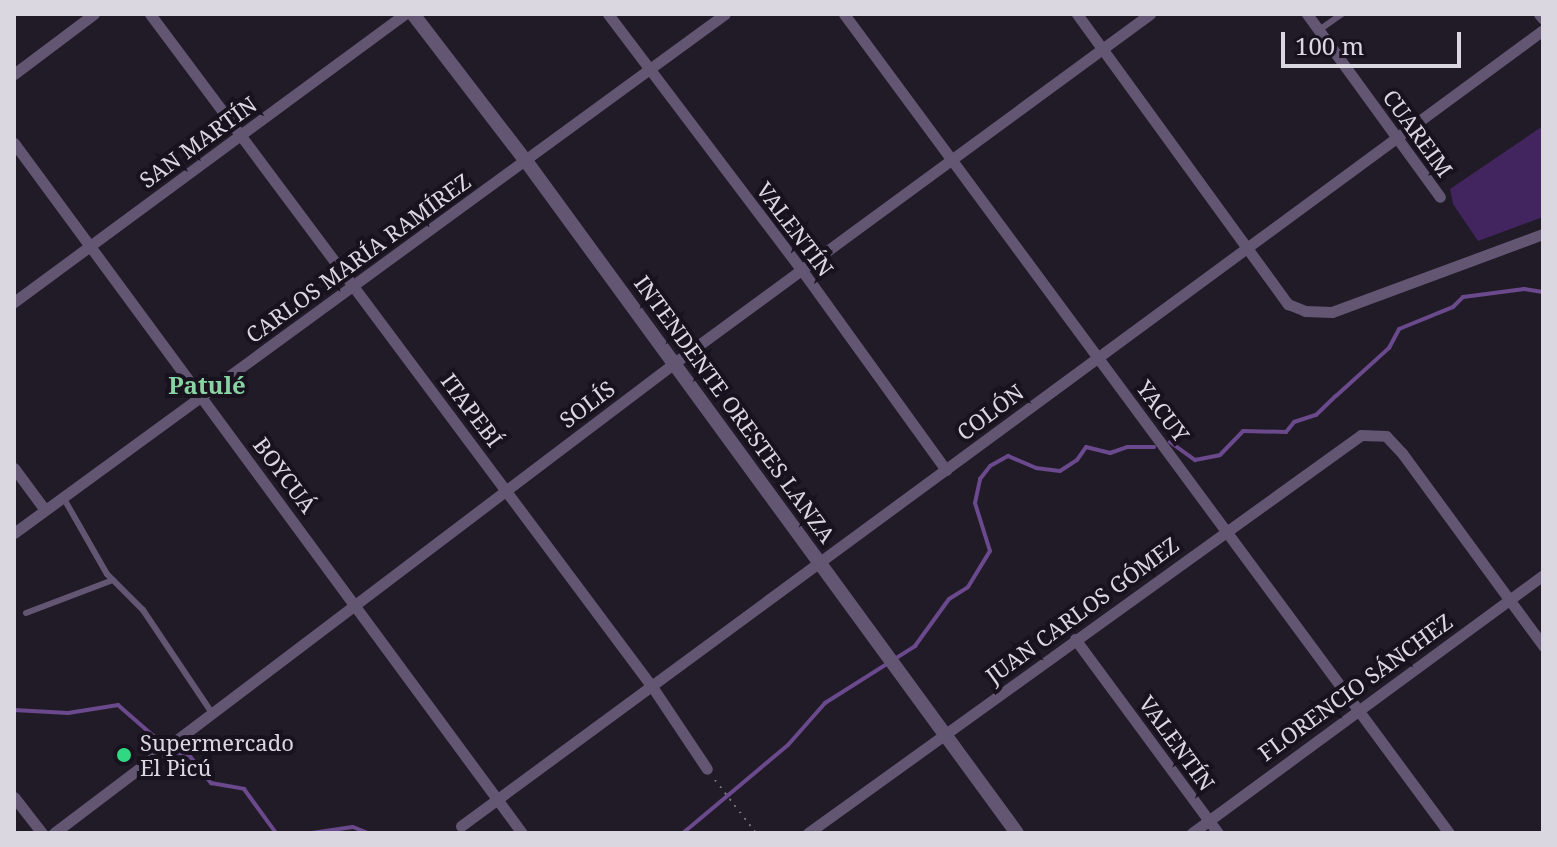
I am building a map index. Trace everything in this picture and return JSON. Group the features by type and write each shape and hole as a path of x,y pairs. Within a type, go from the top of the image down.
{"street":[{"path":"14,74 94,14"},
{"name":"ITAPEBÍ","path":"150,14 507,490 653,688 707,769"},
{"name":"SAN MARTÍN","path":"14,302 405,14"},
{"name":"INTENDENTE ORESTES LANZA","path":"413,14 526,161 906,676 1017,833"},
{"name":"VALENTÍN","path":"608,14 801,269 946,470"},
{"name":"CARLOS MARÍA RAMÍREZ","path":"14,533 725,14"},
{"name":"YACUY","path":"844,14 1359,707 1449,833"},
{"path":"1077,14 1245,249 1288,304 1305,311 1332,312 1543,234"},
{"name":"SOLÍS","path":"58,832 673,364 1150,14"},
{"name":"CUAREIM","path":"1307,14 1440,197"},
{"path":"1539,14 1543,19"},
{"name":"COLÓN","path":"461,826 822,564 1543,30"},
{"name":"BOYCUÁ","path":"14,143 522,833"},
{"name":"JUAN CARLOS GÓMEZ","path":"808,833 1361,435 1386,436 1402,453 1509,599"},
{"path":"14,468 45,510"},
{"name":"FLORENCIO SÁNCHEZ","path":"1192,833 1359,707 1543,575"},
{"path":"1509,599 1543,646"},
{"name":"VALENTÍN","path":"1075,639 1218,833"},
{"path":"14,797 42,833"}],"lane":[{"path":"1319,30 1342,14"},
{"path":"63,497 113,580 143,610 212,713"},
{"path":"26,613 113,580"}],"path":[{"path":"707,769 756,833"}],"shaded area":[{"path":"1543,126 1543,217 1478,241 1453,204 1450,189"}],"waterway":[{"path":"1170,442 1195,460 1220,455 1243,431 1286,432 1294,422 1316,415 1389,348 1399,329 1453,307 1463,297 1524,289 1543,292"},
{"path":"683,833 788,745 825,703 915,646 949,599 968,587 990,551 975,503 980,479 990,466 1008,456 1036,468 1060,471 1077,460 1086,447 1110,453 1127,447 1154,447"},
{"path":"14,710 68,713 118,705 157,739"},
{"path":"169,751 189,755 211,783 244,789 276,833"},
{"path":"312,833 353,827 368,833"}],"place":[{"name":"Supermercado El Picú","path":"124,755"}],"district":[{"name":"Patulé","path":"207,385"}]}
